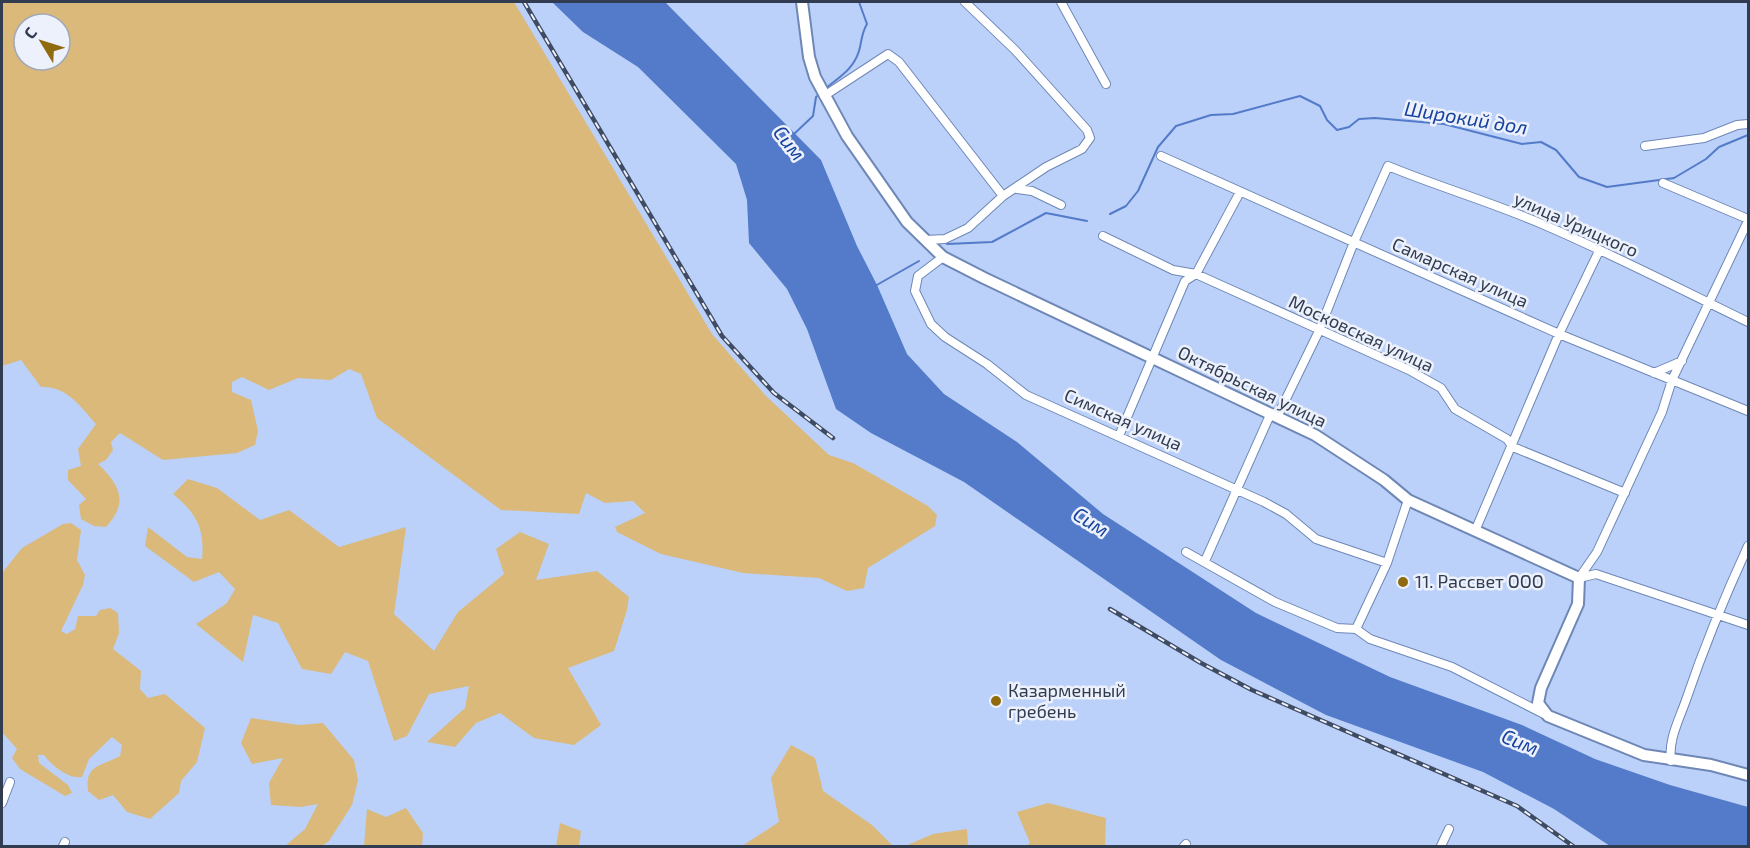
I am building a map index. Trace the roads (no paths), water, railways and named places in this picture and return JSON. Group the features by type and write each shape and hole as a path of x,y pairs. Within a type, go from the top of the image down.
{"main road":[{"name":"Октябрьская улица","path":"802,2 809,57 824,96 891,201 907,222 943,257 1274,414 1357,460 1408,500 1580,578"},
{"path":"1580,578 1578,604 1541,688 1538,703 1548,716 1644,755 1671,761 1711,765 1749,775"}],"street":[{"path":"926,240 945,239 968,228 1003,196 1017,189 1046,167 1082,149 1090,138 1087,130 1015,50 965,2"},
{"path":"1061,2 1106,84"},
{"path":"824,96 888,54 899,62 1003,196"},
{"path":"1644,146 1704,138 1737,125 1749,124"},
{"name":"Самарская улица","path":"1161,156 1559,334 1749,411"},
{"name":"улица Урицкого","path":"1354,242 1388,166 1450,192 1521,216 1749,322"},
{"path":"1580,578 1597,552 1625,493 1662,412 1672,381 1749,220 1663,183"},
{"path":"1017,189 1032,191 1061,205"},
{"path":"1119,436 1185,281 1196,274 1240,192"},
{"name":"Московская улица","path":"1103,236 1173,270 1196,274 1409,370 1441,388 1455,409 1507,439 1513,447 1625,493"},
{"path":"1205,561 1270,415 1280,411 1319,331 1354,242"},
{"path":"1475,531 1513,447 1559,334 1599,251"},
{"name":"Симская улица","path":"943,257 918,276 915,282 915,291 931,324 945,338 987,364 1026,395 1286,514 1316,539 1387,563"},
{"path":"1654,373 1682,361"},
{"path":"1356,629 1387,563 1408,500"},
{"path":"1671,761 1670,747 1718,613 1749,546"},
{"path":"1186,552 1275,602 1337,628 1356,629 1370,639 1452,667 1548,716"},
{"name":"Октябрьская улица","path":"1580,578 1596,574 1749,625"},
{"path":"2,803 10,782"},
{"path":"1440,846 1449,829"}],"water":[{"name":"Сим","path":"552,2 665,2 821,160 857,246 907,354 944,394 1017,442 1103,514 1256,613 1390,677 1522,725 1595,759 1670,785 1748,807 1748,846 1610,846 1554,809 1483,772 1326,715 1221,660 964,482 871,433 836,409 807,329 787,289 749,243 747,200 736,164 638,67 583,32"}],"waterway":[{"path":"825,89 849,68 859,51 867,24 859,2"},
{"name":"Сим","path":"794,134 813,116 816,97 821,93"},
{"name":"Широкий дол","path":"1110,214 1126,206 1138,191 1158,147 1176,126 1211,115 1233,114 1300,96 1320,106 1327,120 1337,130 1349,127 1359,119 1375,118 1444,124 1522,144 1541,142 1556,150 1579,177 1607,187 1674,178 1706,159 1719,147 1748,135"},
{"path":"947,244 992,242 1046,213 1087,221"},
{"path":"875,286 919,261"}],"railway":[{"path":"524,2 722,336 774,393 833,438"},
{"path":"1110,609 1201,663 1252,690 1517,806 1573,846"}],"place":[{"name":"11. Рассвет ООО","path":"1403,582"},
{"name":"Казарменный гребень","path":"996,701"}]}
